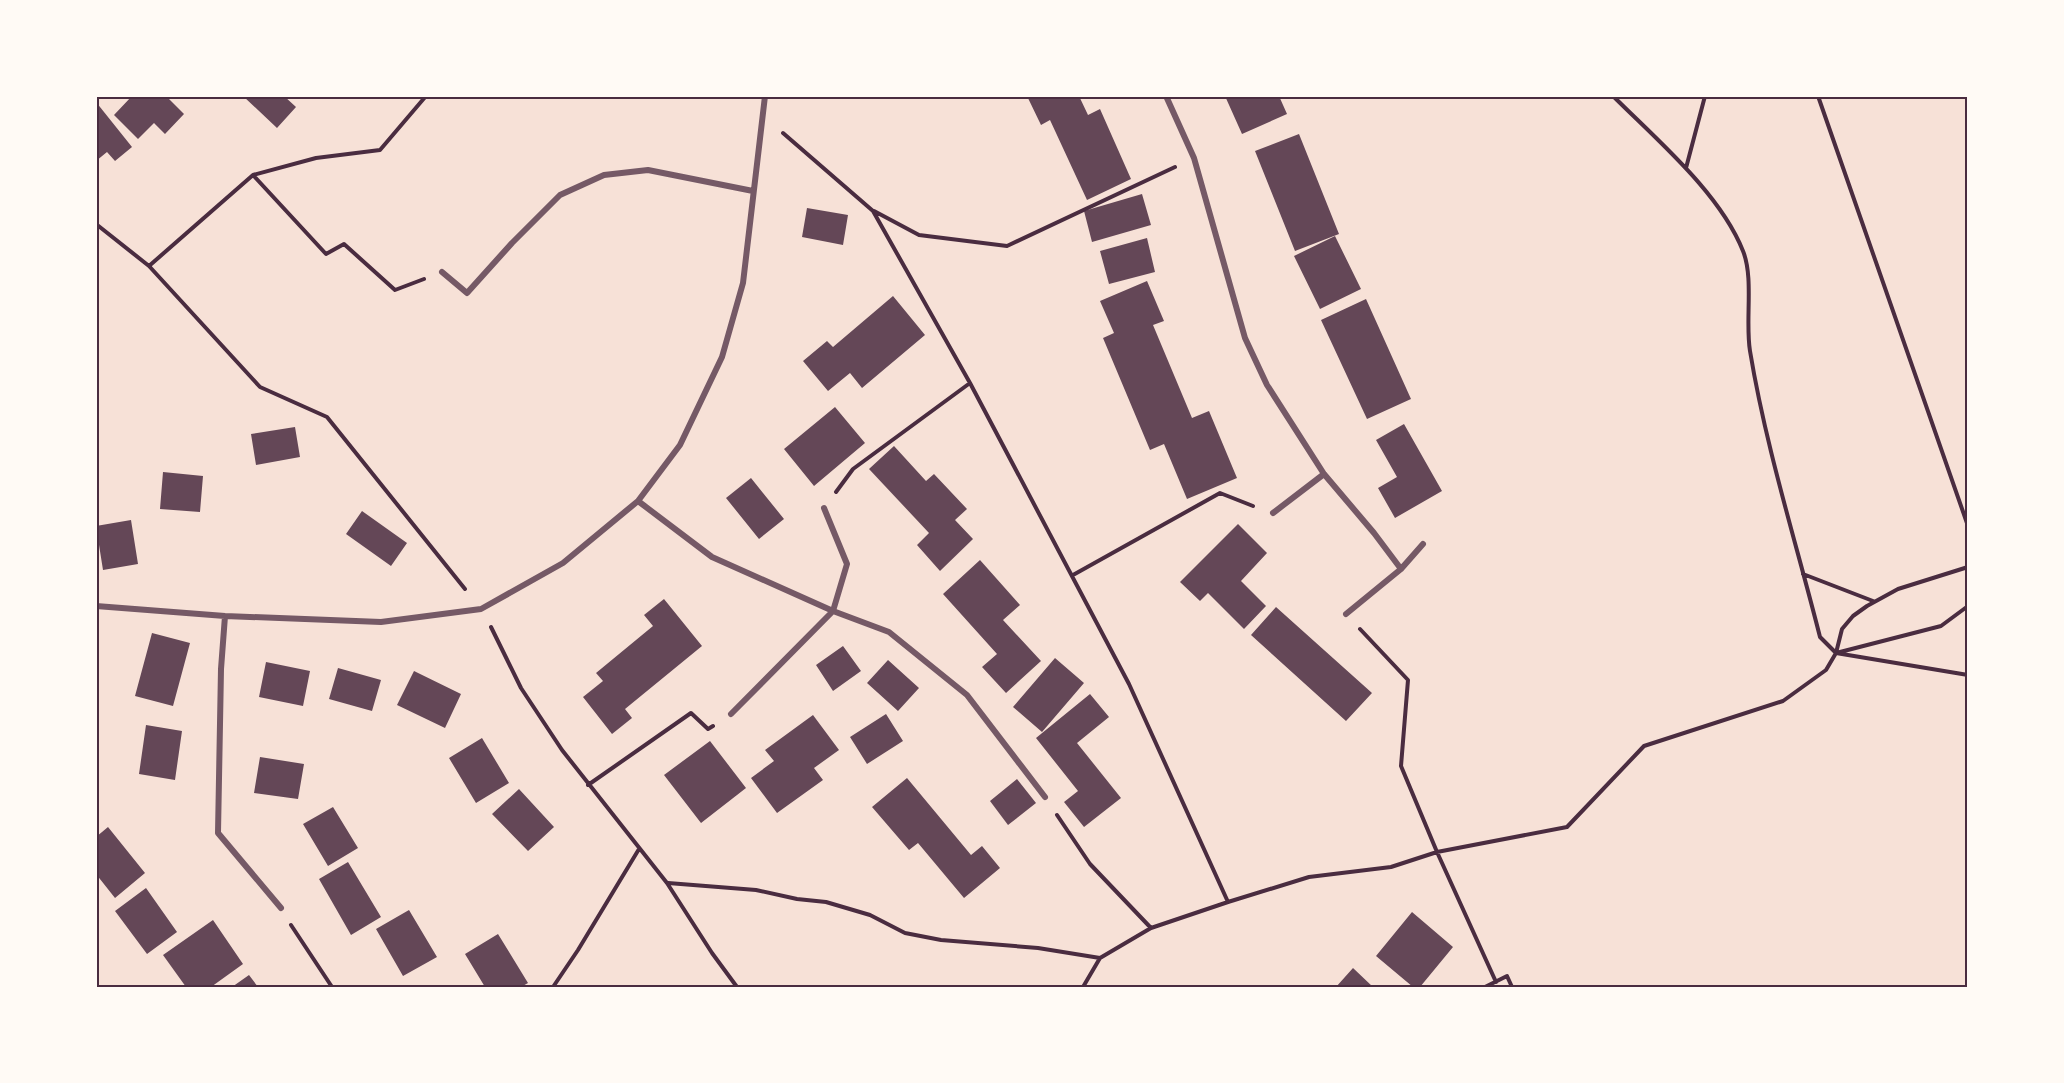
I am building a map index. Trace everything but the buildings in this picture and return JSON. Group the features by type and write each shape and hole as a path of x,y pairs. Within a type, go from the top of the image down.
{"street":[{"path":"96,606 225,616 381,622 481,609 563,563 638,501 680,445 722,357 743,284 765,96"},
{"path":"1166,96 1194,158 1245,338 1267,385 1324,474 1401,569"},
{"path":"441,272 467,293 560,195 604,175 648,170 753,191"},
{"path":"1273,513 1324,474"},
{"path":"638,501 712,557 833,611 889,632 967,695 1045,797"},
{"path":"731,714 833,611 848,564 824,508"},
{"path":"1346,614 1401,569 1423,544"},
{"path":"225,616 221,669 218,833 281,908"}],"path":[{"path":"149,266 253,175 316,158 380,150 426,96"},
{"path":"1613,96 1686,169 1725,217 1744,253 1748,283 1749,348 1775,471 1820,637 1836,653 1968,675"},
{"path":"1686,169 1705,96"},
{"path":"1818,96 1968,526"},
{"path":"763,116 873,211 919,235 1007,246 1194,158"},
{"path":"253,175 326,254 344,244 394,290 441,272"},
{"path":"873,211 970,384 1130,684 1228,902"},
{"path":"96,224 149,266 260,387 327,417 481,609 521,688 562,750 667,883 737,987"},
{"path":"824,508 853,469 970,384"},
{"path":"1073,575 1220,494 1273,513"},
{"path":"1083,987 1100,958 1151,928 1228,902 1309,877 1390,867 1437,852 1567,826 1644,746 1783,701 1826,670 1836,653 1842,629 1853,616 1898,589 1968,567"},
{"path":"1803,574 1874,602"},
{"path":"1836,653 1941,626 1968,606"},
{"path":"1346,614 1408,680 1401,766 1496,982"},
{"path":"588,785 691,714 708,729 731,714"},
{"path":"1045,797 1090,864 1151,928"},
{"path":"553,987 639,849"},
{"path":"667,883 756,890 797,899 826,902 870,915 905,933 941,940 1038,948 1100,958"},
{"path":"281,908 332,987"},
{"path":"1485,987 1507,976 1512,987"}]}
